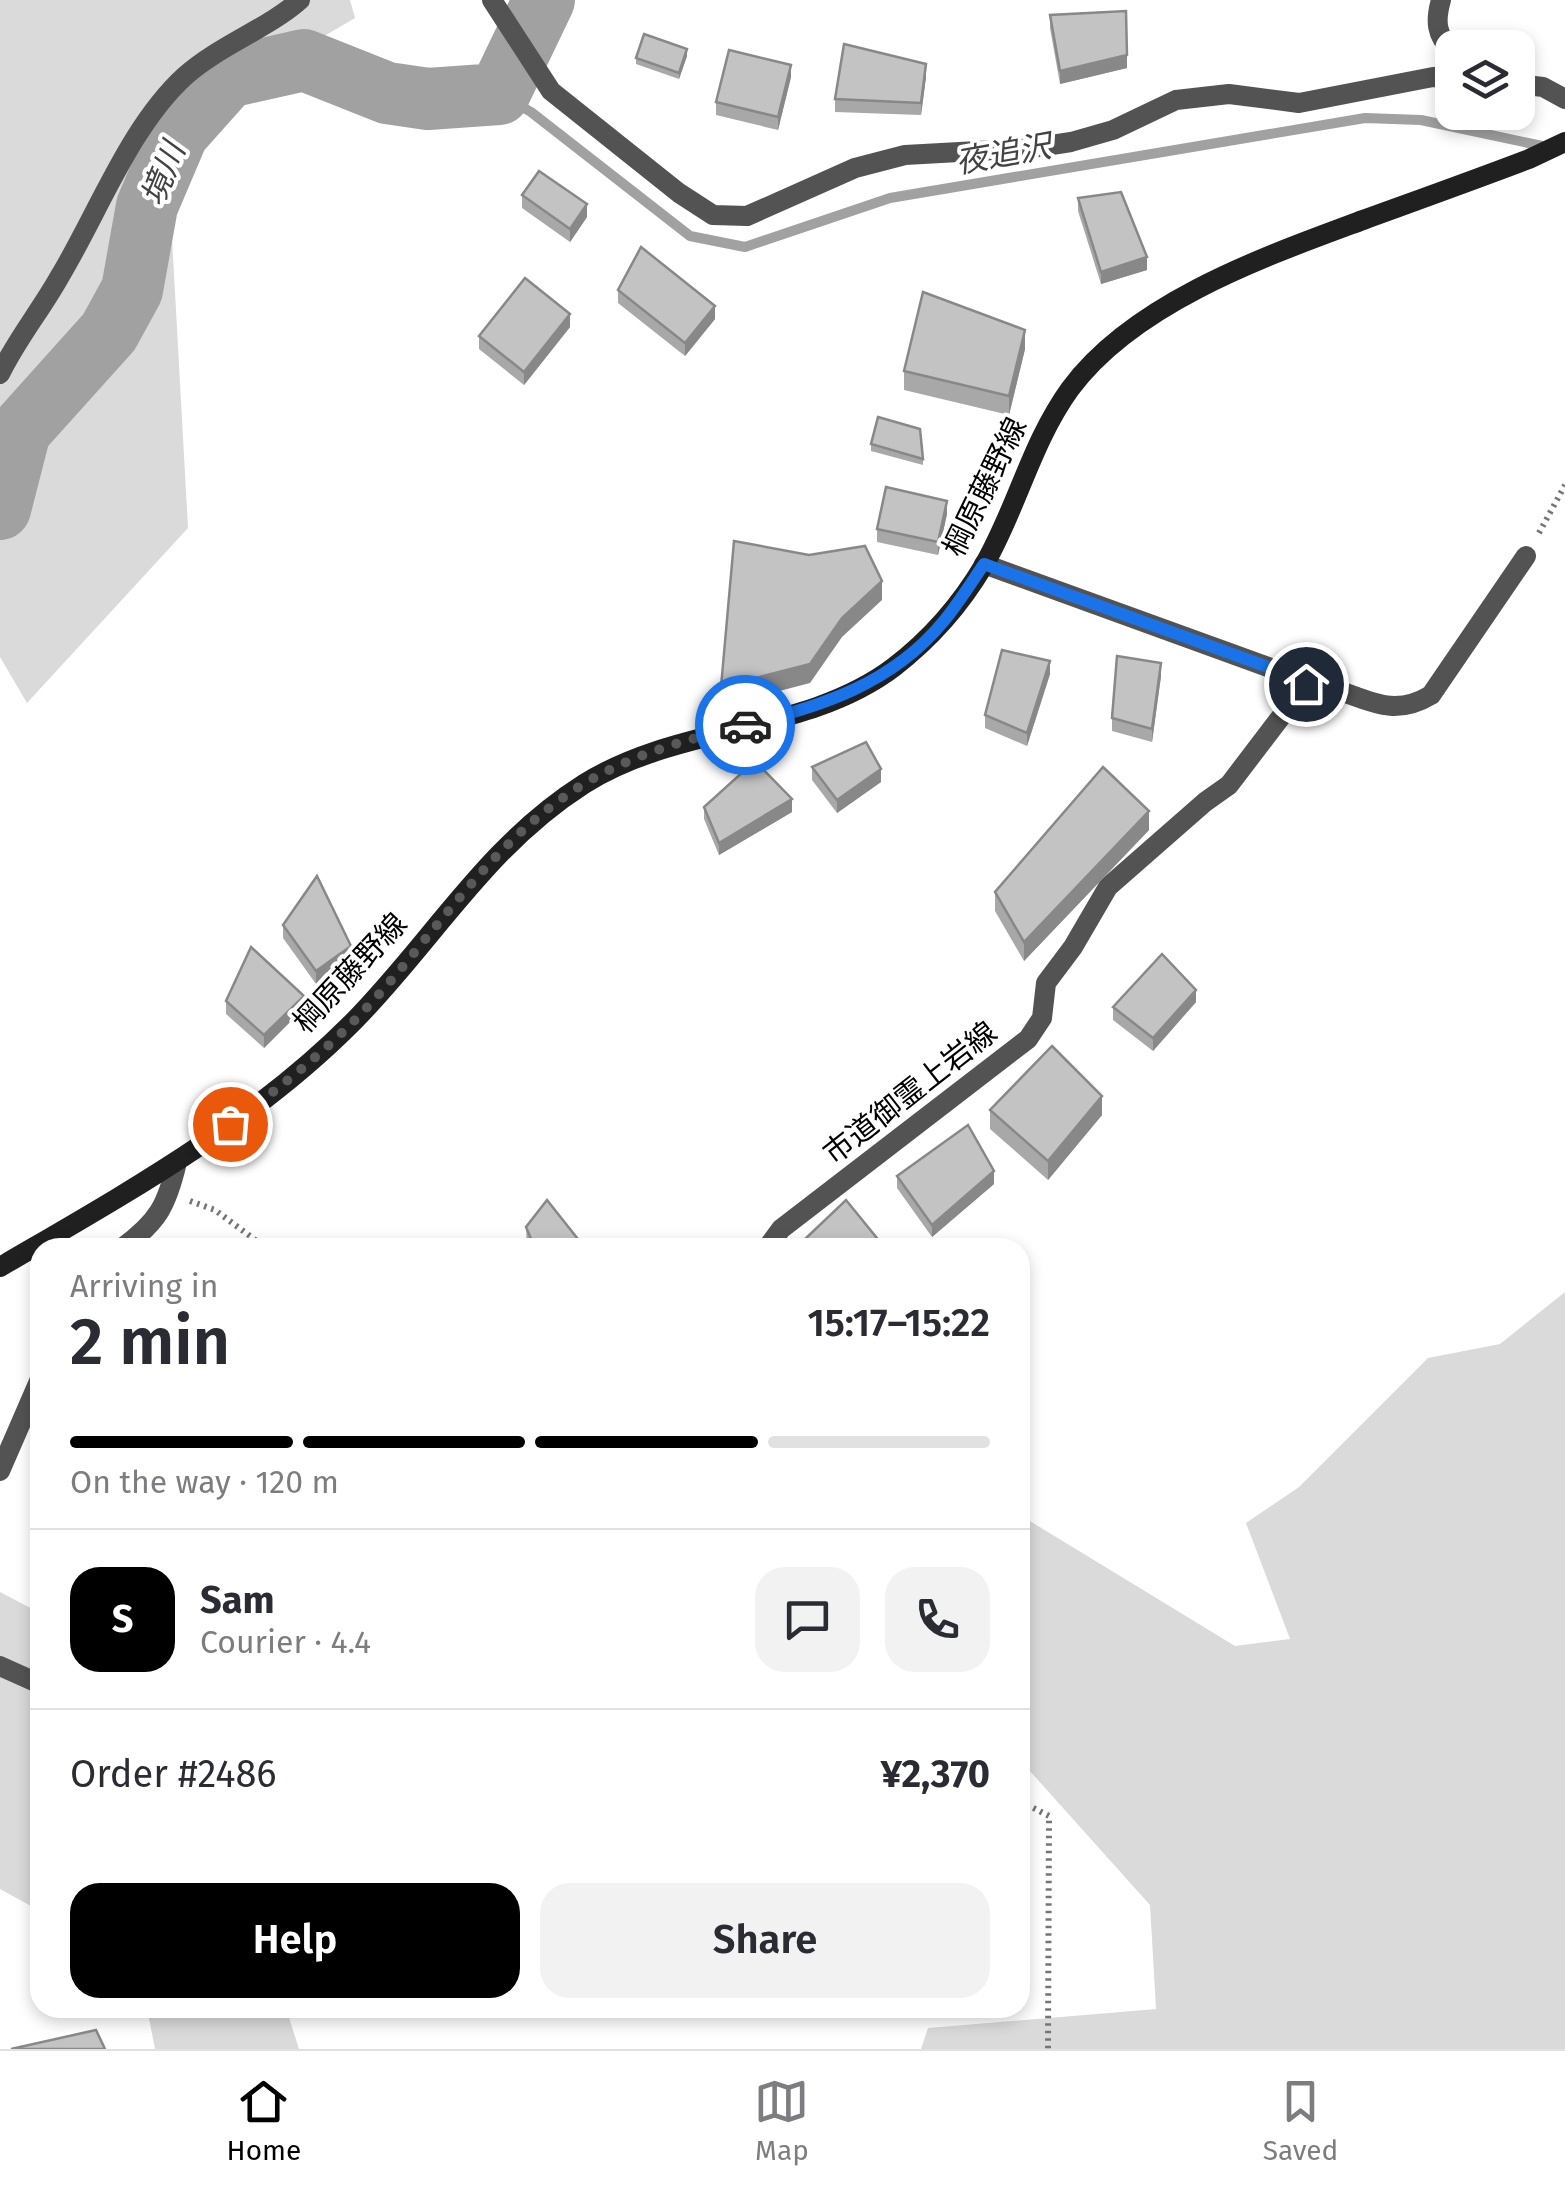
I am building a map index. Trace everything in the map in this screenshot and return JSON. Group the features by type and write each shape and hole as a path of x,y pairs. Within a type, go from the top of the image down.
{"main road":[{"name":"棡原藤野線","path":"49,1238 176,1162 257,1105 354,1021 462,892 537,818 587,782 656,749 834,701 892,669 942,624 984,564 1041,435 1073,386 1117,342 1155,314 1260,258 1529,159 1565,142"},
{"name":"棡原藤野線","path":"0,1267 30,1249"}],"street":[{"path":"0,374 162,101 186,75 300,0"},
{"path":"492,0 551,91 679,193 713,215 746,216 855,168 904,156 1071,142 1113,130 1176,100 1230,94 1299,104 1435,78"},
{"path":"1438,30 1436,20 1441,0"},
{"path":"1535,82 1565,99"},
{"path":"1535,86 1543,87"},
{"path":"984,564 1306,684 1317,684 1379,706 1414,705 1431,695 1526,556"},
{"name":"市道御霊上岩線","path":"774,1238 1028,1039 1042,1018 1046,983 1108,887 1229,785 1306,684"},
{"path":"135,1238 151,1226 170,1194 176,1162"},
{"path":"0,1470 30,1402"},
{"path":"0,1666 30,1680"}],"path":[{"path":"1526,556 1565,485"},
{"path":"170,1194 215,1210 253,1238"},
{"path":"1030,1806 1049,1816 1048,2049"}],"shaded area":[{"path":"0,0 350,0 355,18 166,129 188,528 27,703 0,657"},
{"path":"1565,1292 1565,2049 921,2049 928,2028 1156,2009 1150,1905 1030,1771 1030,1521 1235,1646 1290,1639 1246,1523 1299,1487 1428,1358 1500,1344"},
{"path":"0,1592 30,1608 30,1906 0,1889"},
{"path":"149,2018 289,2018 299,2049 155,2049"}],"building":[{"path":"1126,11 1127,55 1060,71 1050,15"},
{"path":"644,34 687,49 679,73 636,58"},
{"path":"844,44 926,64 921,103 835,99"},
{"path":"729,50 791,65 778,117 716,102"},
{"path":"539,171 587,204 570,229 522,195"},
{"path":"1121,192 1147,257 1101,272 1078,198"},
{"path":"641,247 715,306 685,343 618,290"},
{"path":"525,278 570,314 524,372 479,336"},
{"path":"923,292 1025,330 1009,396 904,371"},
{"path":"878,417 920,429 923,459 871,444"},
{"path":"886,487 947,501 938,542 877,529"},
{"path":"734,541 809,555 865,546 882,581 842,618 810,664 721,687"},
{"path":"1002,650 1050,661 1027,733 985,715"},
{"path":"1117,656 1161,663 1152,729 1112,718"},
{"path":"866,742 881,769 837,800 812,767"},
{"path":"755,761 792,799 719,843 704,807"},
{"path":"1103,767 1149,811 1024,942 995,892"},
{"path":"317,876 351,946 316,971 283,925"},
{"path":"251,947 304,996 264,1035 226,1001"},
{"path":"1162,954 1196,990 1153,1038 1113,1007"},
{"path":"1052,1046 1102,1096 1048,1161 990,1110"},
{"path":"968,1125 994,1171 932,1225 897,1176"},
{"path":"547,1200 577,1238 531,1238 526,1227"},
{"path":"846,1200 877,1238 806,1238"},
{"path":"96,2030 105,2049 11,2049"}],"waterway":[{"name":"境川","path":"0,509 20,431 109,332 132,290 147,206 178,133 228,77 304,60 387,93 428,99 499,94 544,0"},
{"name":"夜追沢","path":"499,94 531,112 690,236 745,247 890,198 1365,118 1421,120 1547,147"}],"way so far":[{"path":"230,1124 354,1021 462,892 537,818 587,782 656,749 745,725"}],"route":[{"path":"745,725 834,701 892,669 942,624 984,564 1306,684"}]}
